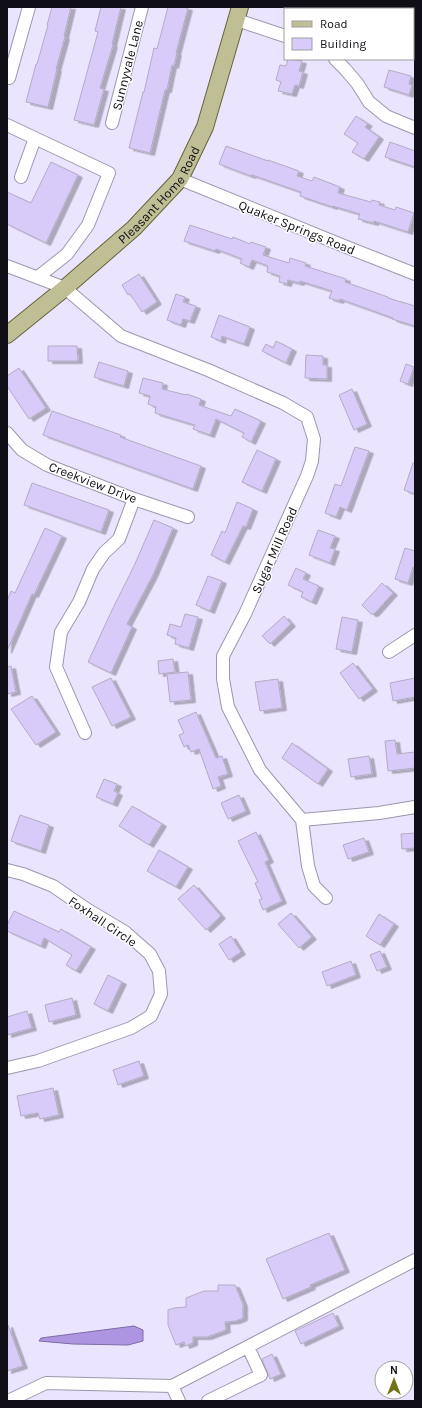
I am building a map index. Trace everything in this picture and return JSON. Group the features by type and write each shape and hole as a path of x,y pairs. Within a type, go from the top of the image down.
{"main road":[{"name":"Pleasant Home Road","path":"7,335 65,288 134,228 180,178 204,127 239,14"}],"street":[{"path":"9,78 29,7"},
{"name":"Sunnyvale Lane","path":"112,123 142,7"},
{"path":"239,14 284,36"},
{"path":"336,60 349,73 369,102 386,116 415,128"},
{"path":"7,125 109,173 88,225 67,254 38,277"},
{"path":"21,177 35,138"},
{"name":"Quaker Springs Road","path":"180,178 415,274"},
{"name":"Sugar Mill Road","path":"7,266 65,288 120,336 208,370 283,403 307,417 314,439 312,461 307,476 245,614 223,656 223,679 228,707 260,770 302,820"},
{"name":"Creekview Drive","path":"7,433 22,450 47,464 134,498 188,517"},
{"path":"85,733 56,668 61,632 79,602 93,569 104,553 119,539 134,498"},
{"path":"389,652 415,635"},
{"path":"326,898 314,886 308,866 302,820 415,807"},
{"name":"Foxhall Circle","path":"7,870 23,874 53,886 88,910 125,932 150,954 159,971 161,994 151,1016 131,1028 38,1061 7,1068"},
{"path":"8,1401 46,1383 172,1386 415,1260"},
{"path":"208,1401 261,1375 248,1347"},
{"path":"172,1386 179,1401"}],"shaded area":[{"path":"134,1326 143,1330 143,1341 128,1345 73,1344 39,1341 41,1338"}],"building":[{"path":"52,7 71,7 48,107 26,102"},
{"path":"101,7 121,7 113,45 100,88 104,89 94,125 74,120 98,32 95,31"},
{"path":"168,7 188,8 174,66 172,65 167,90 165,90 150,153 129,148 154,48 157,49"},
{"path":"288,60 302,61 299,71 303,72 299,86 295,85 292,94 278,91 281,82 276,80 280,65 286,66"},
{"path":"389,70 411,76 409,84 412,85 409,95 384,87"},
{"path":"356,116 368,124 365,127 379,137 364,159 352,152 358,143 344,134"},
{"path":"390,142 415,151 415,167 385,157"},
{"path":"226,146 299,171 297,176 312,181 314,177 340,187 338,193 371,202 372,200 380,202 379,205 395,210 396,207 414,213 408,232 374,221 374,223 358,219 360,214 300,196 301,192 219,164"},
{"path":"51,162 78,175 46,243 7,224 7,192 31,203"},
{"path":"190,225 232,239 233,237 250,244 251,242 266,247 263,255 289,263 290,258 306,263 305,266 346,279 345,282 415,306 415,326 392,319 393,318 340,299 339,301 329,298 332,291 300,281 300,283 288,280 287,284 279,282 280,276 267,272 268,266 252,260 249,267 240,263 242,259 216,249 215,251 184,241"},
{"path":"139,274 157,302 142,312 122,285"},
{"path":"176,294 185,297 183,302 196,306 190,321 183,319 181,325 167,320"},
{"path":"219,315 250,327 244,344 222,336 221,341 211,337"},
{"path":"276,341 292,349 286,363 262,351 266,344 273,348"},
{"path":"48,346 77,346 78,361 48,361"},
{"path":"306,355 323,356 323,365 327,365 327,379 305,378"},
{"path":"99,362 128,371 124,386 94,377"},
{"path":"406,364 414,367 408,384 400,381"},
{"path":"19,368 46,408 29,419 7,386 7,376"},
{"path":"143,378 163,383 162,389 187,394 201,399 199,405 231,416 235,409 261,421 251,442 242,437 244,433 216,419 210,435 193,429 195,425 155,413 156,407 148,404 150,396 139,393"},
{"path":"352,389 367,424 354,430 339,395"},
{"path":"52,411 121,435 120,437 201,466 193,489 43,435"},
{"path":"355,447 369,451 347,510 340,507 336,517 325,513 335,484 341,486"},
{"path":"257,450 276,459 262,491 242,482"},
{"path":"413,463 415,463 415,494 404,490"},
{"path":"32,483 109,510 101,532 24,505"},
{"path":"237,502 253,509 246,527 243,526 225,562 211,555 222,531 225,533"},
{"path":"154,520 173,528 153,575 127,624 132,627 111,673 88,662 134,566"},
{"path":"45,528 62,536 34,595 32,594 7,651 7,601 11,591 15,593"},
{"path":"318,530 335,536 330,548 335,549 330,563 309,555"},
{"path":"405,548 415,551 415,568 413,567 408,583 395,579"},
{"path":"296,568 306,573 303,579 319,586 312,602 301,597 303,592 288,585"},
{"path":"208,576 222,581 210,611 196,605"},
{"path":"382,583 393,593 374,614 371,614 362,605"},
{"path":"185,614 198,617 189,648 175,644 176,638 167,635 170,624 181,627"},
{"path":"284,616 291,624 270,644 262,636"},
{"path":"342,617 358,620 352,652 336,649"},
{"path":"173,659 175,672 159,674 158,661"},
{"path":"353,663 373,689 359,699 340,673"},
{"path":"11,666 16,692 7,694 7,667"},
{"path":"188,672 191,700 170,702 167,674"},
{"path":"111,678 131,717 112,726 92,687"},
{"path":"415,678 415,697 393,701 390,683"},
{"path":"278,679 282,708 260,711 255,682"},
{"path":"32,696 56,732 36,745 11,709"},
{"path":"196,712 216,758 222,756 228,774 218,777 221,786 213,789 199,749 191,752 188,745 184,747 179,735 184,733 178,720"},
{"path":"395,740 397,754 415,752 415,768 388,771 385,741"},
{"path":"292,743 328,769 318,784 282,758"},
{"path":"369,756 372,774 351,777 348,759"},
{"path":"104,779 117,784 114,791 118,793 113,804 96,797"},
{"path":"239,795 246,811 228,819 221,803"},
{"path":"132,806 162,824 149,845 119,826"},
{"path":"20,815 49,825 41,851 11,841"},
{"path":"256,832 269,860 265,862 282,901 263,910 259,900 262,899 255,883 258,882 238,841"},
{"path":"415,833 415,848 402,849 401,834"},
{"path":"364,838 369,852 348,859 343,845"},
{"path":"159,850 188,867 176,887 147,871"},
{"path":"194,885 221,916 206,930 178,899"},
{"path":"14,911 59,932 61,929 91,947 76,971 66,965 72,955 44,938 41,946 7,931 7,925"},
{"path":"291,913 312,937 299,948 278,924"},
{"path":"379,914 394,924 380,945 366,936"},
{"path":"231,936 241,952 229,960 219,944"},
{"path":"380,951 387,967 377,971 370,955"},
{"path":"351,961 356,975 327,986 322,972"},
{"path":"108,975 122,982 108,1011 94,1004"},
{"path":"72,998 76,1015 49,1022 45,1005"},
{"path":"27,1011 32,1028 7,1035 7,1017"},
{"path":"139,1061 144,1076 118,1085 113,1070"},
{"path":"53,1088 59,1115 40,1119 38,1113 21,1116 17,1096"},
{"path":"329,1233 345,1270 310,1285 311,1287 283,1299 266,1259"},
{"path":"218,1285 235,1285 243,1304 243,1318 236,1321 225,1322 226,1330 207,1337 193,1337 193,1343 185,1346 184,1342 176,1345 168,1325 168,1310 186,1307 186,1298 204,1291 218,1291"},
{"path":"333,1313 339,1326 301,1344 295,1331"},
{"path":"7,1325 23,1366 7,1371"},
{"path":"272,1354 281,1374 270,1379 262,1359"}]}
